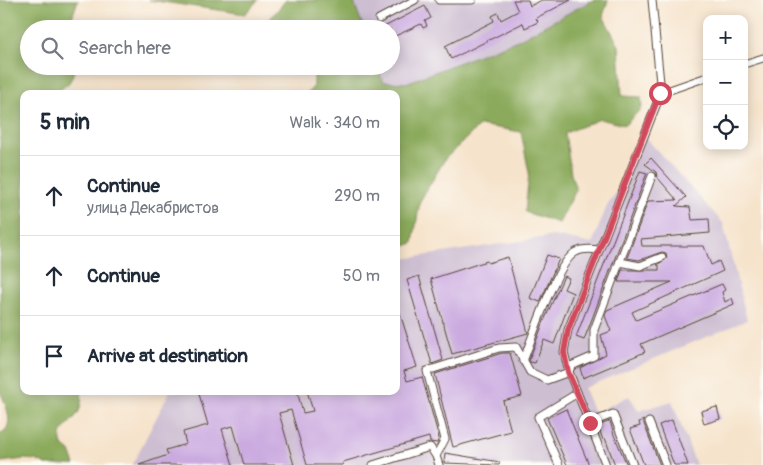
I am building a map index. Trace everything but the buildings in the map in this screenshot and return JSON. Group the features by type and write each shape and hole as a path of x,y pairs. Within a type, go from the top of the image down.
{"street":[{"path":"379,19 415,0"},
{"path":"439,0 472,0"},
{"path":"606,465 590,423 576,394 568,372 564,352 568,330 660,93 652,0"},
{"path":"748,63 763,58"},
{"path":"660,93 703,78"},
{"path":"436,456 445,439 427,371 499,348 516,347 530,372 547,380 568,372 571,366 594,356 594,330 652,176"},
{"path":"523,361 562,267 576,252 589,249 599,250"},
{"path":"620,262 640,266 662,257"},
{"path":"559,465 538,416 576,394"},
{"path":"590,423 613,414 633,465"},
{"path":"650,422 666,465"},
{"path":"373,465 430,447 439,465"}],"shaded area":[{"path":"353,0 593,0 518,40 406,83 382,82 380,75 400,75 400,20 361,20"},
{"path":"644,136 723,223 747,320 584,388 594,413 629,396 639,411 672,401 696,465 132,465 168,395 400,395 400,259 554,236 592,244 607,206 625,180"}],"green space":[{"path":"0,0 78,0 71,20 20,20 20,75 72,75 69,83 64,87 46,90 20,90 20,395 82,395 79,411 61,434 62,445 70,451 75,465 46,465 36,460 25,459 0,462 0,433 5,431 9,421 5,402 0,392"},
{"path":"149,0 258,0 245,14"},
{"path":"286,0 353,0 361,20 272,20 270,19"},
{"path":"593,0 608,0 603,16 619,46 622,96 641,97 642,108 625,125 600,119 565,133 571,174 576,190 559,223 525,212 529,173 521,132 480,125 445,159 420,201 413,243 400,248 400,90 310,90 314,86 314,75 380,75 383,82 406,83 518,40"}],"route":[{"path":"590,423 568,372 564,352 568,330 660,93"}]}
